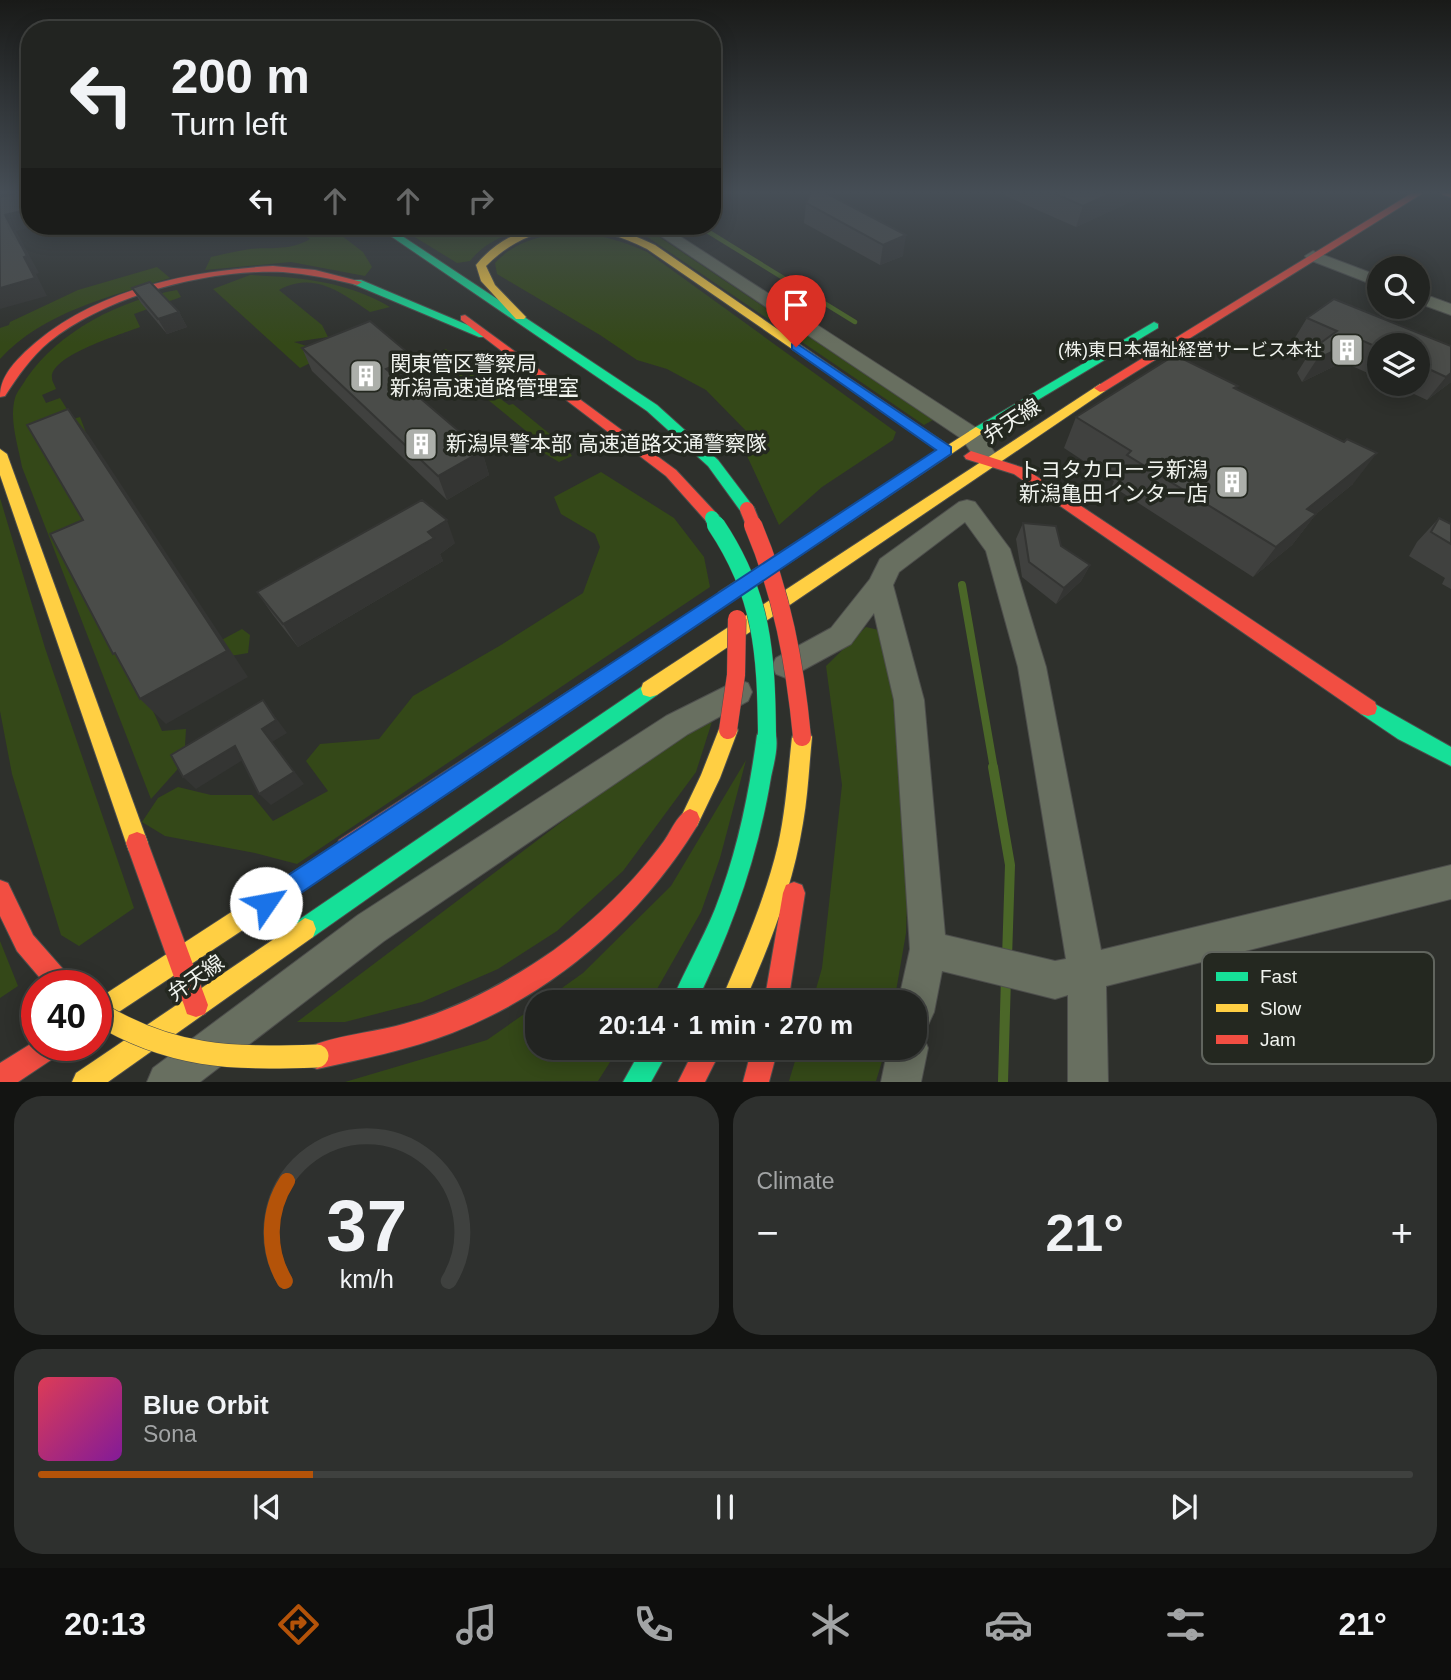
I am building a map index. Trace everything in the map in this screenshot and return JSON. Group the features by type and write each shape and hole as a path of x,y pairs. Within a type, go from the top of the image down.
{"main road":[{"path":"380,243 390,251"},
{"path":"406,243 635,395 685,433 728,479 747,509 775,575 790,629 799,679 801,806 794,891 778,990"},
{"path":"506,243 491,252 481,265 485,279 520,317"},
{"path":"642,243 668,258 946,450 989,460 1019,471 1405,733 1451,757"},
{"name":"弁天線","path":"85,1082 567,746 989,460 1334,243"},
{"path":"0,393 19,365 37,347 86,316 141,292 219,273 291,269 333,275 384,292 483,334"},
{"path":"441,297 483,334 671,473 712,519 744,571 755,606 763,648 767,735 763,778 754,826 736,892 690,990"},
{"name":"弁天線","path":"112,1003 970,434 1174,315"},
{"path":"0,454 195,1005"},
{"path":"112,1023 168,1047 237,1059 317,1056 394,1040 471,1012 538,974 601,923 649,876 687,824 713,775 727,730 734,699 738,660 737,619 725,553 712,519"},
{"path":"738,990 777,889 791,831 802,737"},
{"path":"0,891 25,943 49,970"},
{"path":"636,1082 650,1060"},
{"path":"691,1082 703,1060"},
{"path":"756,1082 762,1060"},
{"path":"0,1078 26,1061"}],"street":[{"path":"681,243 970,434 989,460"},
{"path":"1313,256 1367,277"},
{"path":"1430,302 1451,310"},
{"path":"167,1082 371,928 677,725 841,636 880,585 888,566 967,508 998,549 1031,667 1071,977 1088,1082"},
{"path":"880,585 909,700 940,952 924,990"},
{"path":"940,952 1071,977 1451,882"},
{"path":"901,1082 906,1060"}],"green space":[{"path":"301,243 352,243 363,252 372,267 365,276 291,262 205,270 211,257 250,249"},
{"path":"425,243 491,243 470,261 457,263"},
{"path":"626,243 647,252 896,432 893,440 822,487 779,525 742,445 750,435 706,390 667,369 637,360 497,274 495,263 520,245"},
{"path":"657,243 669,243 933,420 924,425"},
{"path":"157,267 170,278 102,299 57,317 17,343 0,359 0,328 10,322 78,290"},
{"path":"250,275 304,279 340,286 374,298 390,307 370,312 337,291 315,283 292,285 279,290 322,325 328,337 294,342 316,349 347,345 300,368 213,289"},
{"path":"177,290 181,297 134,314 140,327 103,340 62,362 54,370 52,378 56,389 42,395 46,403 60,398 73,419 80,417 175,665 242,629 250,635 248,653 230,656 149,702 162,731 186,729 184,762 151,799 22,467 13,406 26,379 56,346 73,332 134,301"},
{"path":"446,349 490,386 488,390 509,405 513,404 567,448 572,456 559,462 537,449 542,444 433,355"},
{"path":"601,472 674,518 704,557 710,587 297,864 165,836 142,822 158,798 178,787 211,795 252,795 273,821 328,791 306,761 320,744 379,739 413,696 583,593 600,547 595,534 561,514 554,497"},
{"path":"0,498 45,648 134,908 79,946 61,935 12,774 0,711"},
{"path":"866,627 883,631 891,653 909,836 906,933 896,990 816,990 822,968 842,785 826,666"},
{"path":"715,712 696,772 623,871 557,931 498,969 422,1002 345,1022 297,1022 646,758"},
{"path":"746,760 720,858 701,912 656,990 559,990 583,973 671,886"},
{"path":"0,941 18,986 0,998"},
{"path":"525,1013 525,1060 611,1060 598,1081 345,1082 487,1040"},
{"path":"795,1060 882,1060 876,1081 789,1081"}],"building":[{"path":"0,243 20,243 35,278 0,288"},
{"path":"150,282 179,312 158,319 132,288"},
{"path":"1334,299 1367,312 1367,319 1384,319 1419,333 1367,333 1367,343 1359,339 1317,359 1311,350 1337,331 1307,318"},
{"path":"370,321 413,357 386,369 482,451 438,476 302,348"},
{"path":"1430,338 1451,346 1451,373 1446,377 1430,370"},
{"name":"トヨタカローラ新潟 新潟亀田インター店","path":"1175,355 1238,386 1234,388 1344,442 1347,439 1377,453 1307,509 1316,514 1276,547 1127,455 1131,451 1076,417"},
{"path":"68,409 227,651 140,699 115,653 113,654 50,534 83,520 27,425"},
{"path":"422,500 447,520 428,532 434,538 283,624 257,592"},
{"path":"1439,518 1451,524 1451,544 1431,532"},
{"path":"1023,523 1056,526 1061,546 1090,565 1064,588 1029,562"},
{"path":"263,700 276,720 262,729 294,772 259,794 235,746 183,777 171,755"}],"waterway":[{"path":"727,243 855,322"},
{"path":"962,585 994,769"},
{"path":"993,767 1010,865 1007,958"},
{"path":"1003,1082 1006,977"}],"traffic: fast":[{"path":"407,243 652,408 713,463 747,509"},
{"path":"357,282 483,334"},
{"path":"976,431 1154,326"},
{"path":"831,370 946,450"},
{"path":"712,518 740,562 751,589 763,651 767,735"},
{"path":"305,929 650,689"},
{"path":"1368,708 1405,733 1451,757"},
{"path":"690,990 714,938 738,873 756,806 767,735"},
{"path":"636,1082 650,1060"}],"traffic: slow":[{"path":"506,243 481,265 485,279 491,287 520,317"},
{"path":"644,243 831,370"},
{"path":"650,689 1100,388"},
{"path":"725,597 976,431"},
{"path":"0,454 137,843"},
{"path":"690,819 710,778 728,730"},
{"path":"738,990 760,937 782,870 795,812 802,737"},
{"path":"112,1004 347,848"},
{"path":"85,1082 305,929"},
{"path":"112,1022 149,1040 202,1054 317,1056"}],"traffic: jam":[{"path":"1100,388 1336,243"},
{"path":"0,393 22,362 45,340 72,321 138,293 208,275 273,269 315,273 357,282"},
{"path":"465,318 671,473 712,518"},
{"path":"971,456 1019,471 1368,708"},
{"path":"747,509 769,564 785,620 796,678 802,737"},
{"path":"347,848 725,597"},
{"path":"728,730 736,675 737,619"},
{"path":"317,1056 395,1039 452,1021 533,978 595,932 623,905 649,877 690,819"},
{"path":"137,843 196,1005"},
{"path":"0,891 25,943 49,970"},
{"path":"778,990 794,893"},
{"path":"691,1082 703,1060"},
{"path":"756,1082 762,1060"},
{"path":"0,1078 26,1061"}],"place":[{"name":"(株)東日本福祉経営サービス本社","path":"1347,350"},
{"name":"関東管区警察局 新潟高速道路管理室","path":"366,376"},
{"name":"新潟県警本部 高速道路交通警察隊","path":"421,444"},
{"name":"トヨタカローラ新潟 新潟亀田インター店","path":"1232,482"}],"route":[{"path":"266,903 946,450 796,347"}]}
